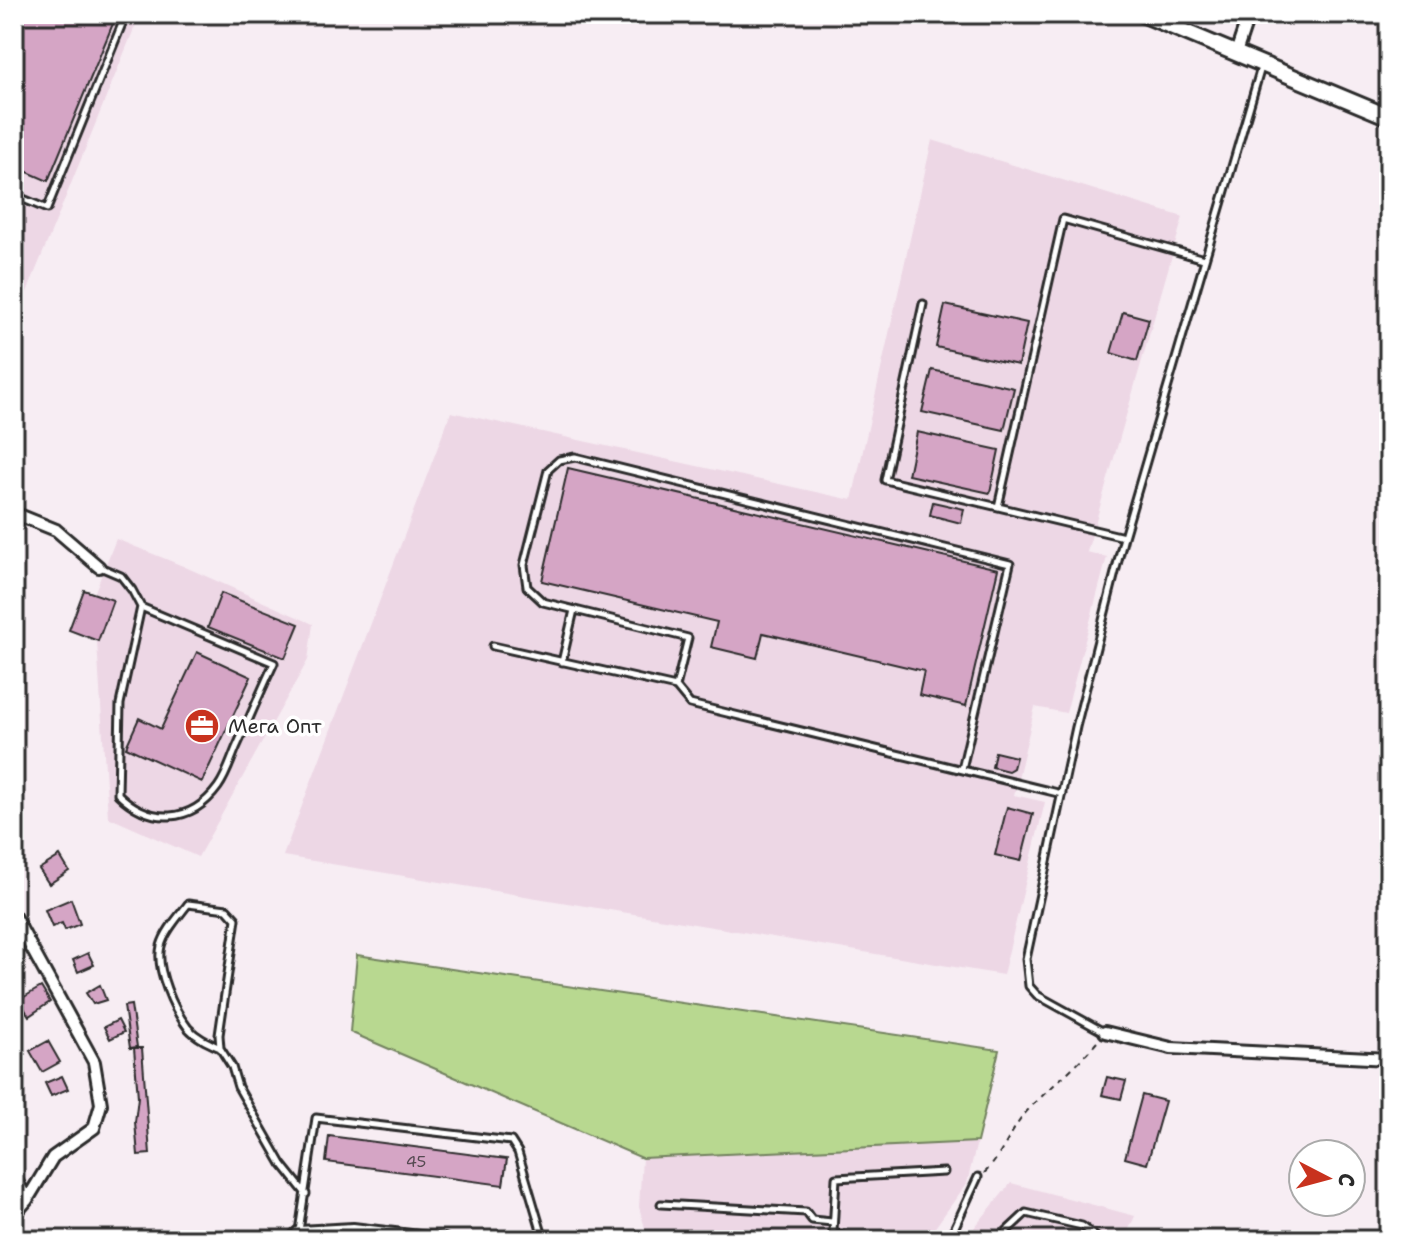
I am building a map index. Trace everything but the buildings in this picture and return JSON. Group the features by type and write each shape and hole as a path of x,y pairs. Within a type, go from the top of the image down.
{"main road":[{"path":"1142,14 1389,117"}],"street":[{"path":"1236,53 1249,14"},
{"path":"14,513 56,530 99,567"},
{"path":"14,916 94,1062 101,1104 94,1128 53,1157 27,1200 14,1215"},
{"path":"1105,1032 1171,1048 1389,1059"},
{"path":"14,1176 27,1200"},
{"path":"295,1236 353,1229 444,1240"}],"lane":[{"path":"14,195 47,209 126,14"},
{"path":"1105,1032 1037,995 1029,986 1025,973 1026,959 1124,537 1262,63"},
{"path":"998,507 1063,219 1204,259"},
{"path":"923,304 885,480 1124,537"},
{"path":"676,687 688,638 543,602 527,587 524,565 548,470 566,457 1010,564 962,769"},
{"path":"99,567 121,576 141,607 274,663 220,785 189,813 162,816 142,811 118,794 120,704 141,607"},
{"path":"562,662 574,610"},
{"path":"493,646 676,687 690,704 1062,794"},
{"path":"220,1048 204,1041 188,1028 165,984 159,963 161,944 188,904 227,909 236,919 219,1035 220,1048 232,1067 238,1087 282,1164 306,1194"},
{"path":"295,1236 306,1194 316,1118 511,1141 518,1152 544,1240"},
{"path":"853,1240 833,1232 836,1178 944,1172"},
{"path":"942,1240 954,1229 978,1177"},
{"path":"661,1204 806,1212 812,1220 832,1222"},
{"path":"997,1240 1026,1213 1082,1226 1096,1237 1094,1240"}],"path":[{"path":"978,1177 990,1168 1027,1112 1083,1060 1105,1032"}],"shaded area":[{"path":"14,14 140,14 14,324"},
{"path":"932,140 1183,217 1087,552 1107,557 1066,713 1035,707 1014,795 1045,802 1003,975 283,856 451,412 852,500"},
{"path":"116,539 313,624 308,660 198,857 108,817 94,594"},
{"path":"977,1142 967,1183 926,1240 832,1240 819,1236 795,1240 753,1240 647,1235 639,1207 642,1158"},
{"path":"1011,1183 1135,1216 1124,1240 964,1240"}],"green space":[{"path":"357,955 999,1050 977,1142 642,1158 350,1032"}],"place":[{"name":"Мега Опт","path":"202,726"}]}
